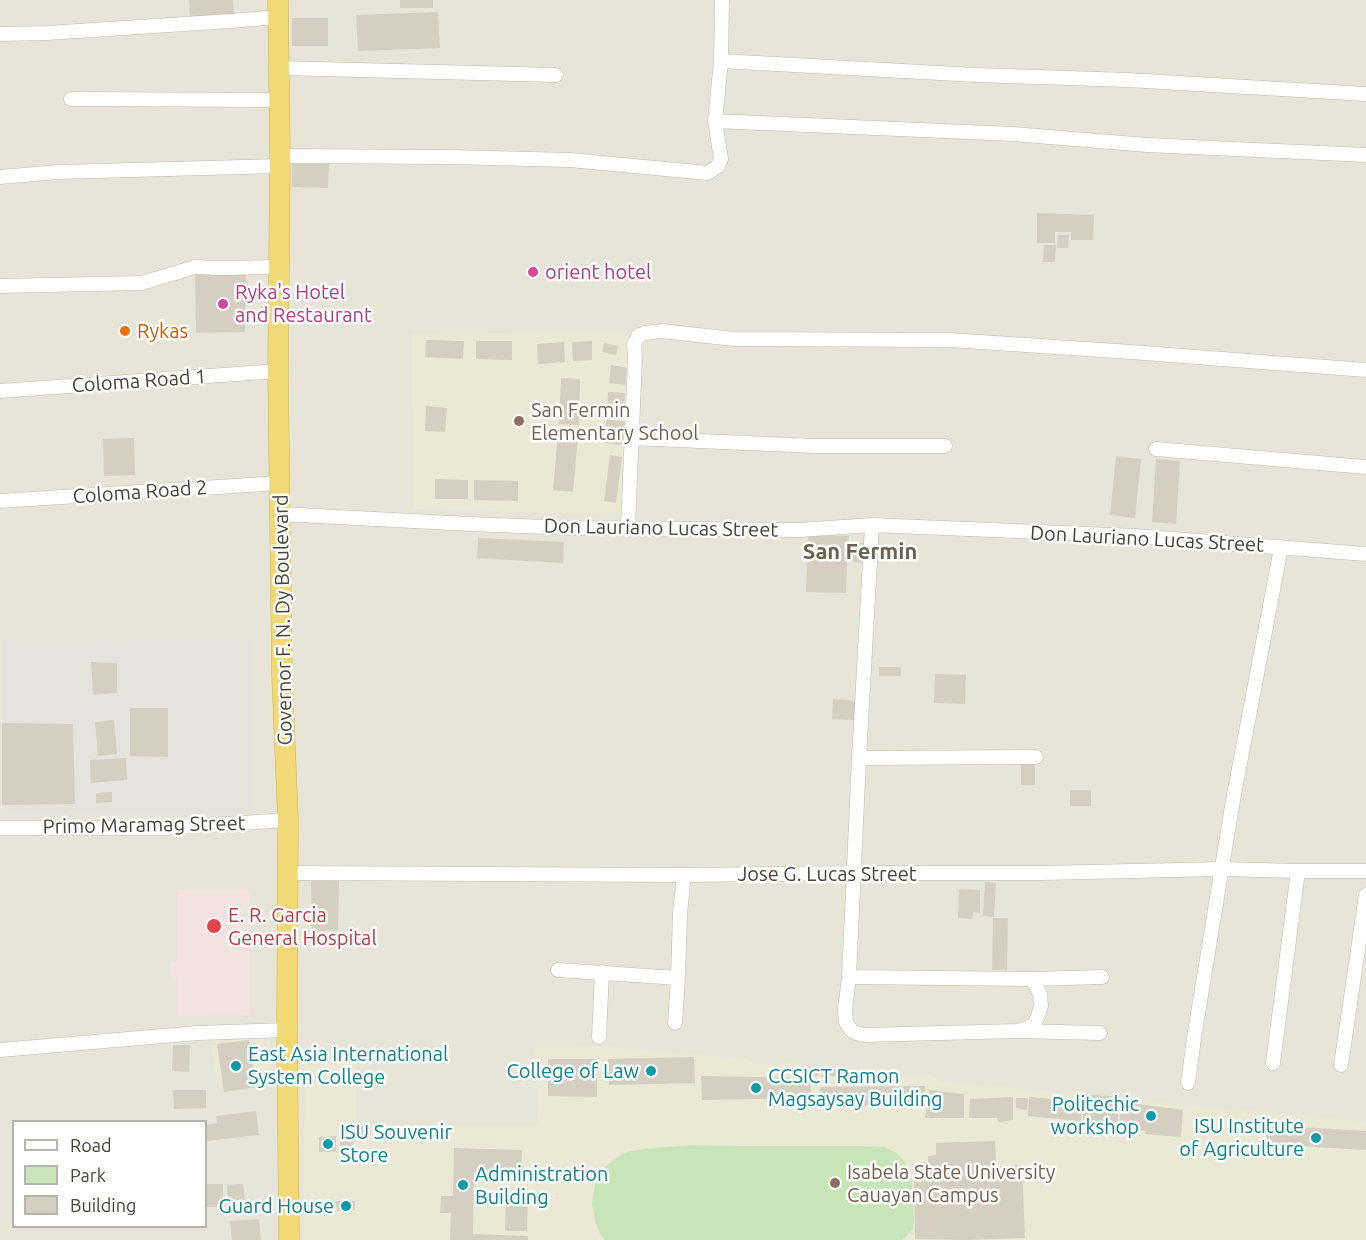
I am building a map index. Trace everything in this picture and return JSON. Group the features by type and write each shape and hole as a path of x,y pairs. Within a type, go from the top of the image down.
{"highway":[{"name":"Governor F. N. Dy Boulevard","path":"278,8 280,100 278,371 282,675 288,820 289,1240"}],"street":[{"path":"0,177 280,161 452,157 570,160 708,172 718,166 721,159 715,121 721,61 722,0"},
{"path":"0,34 231,21 278,8"},
{"path":"721,61 976,75 1128,80 1366,94"},
{"path":"279,68 556,75"},
{"path":"71,99 280,100"},
{"path":"715,121 1013,134 1147,145 1366,155"},
{"path":"0,286 142,283 195,267 279,267"},
{"path":"628,527 634,344 638,336 645,333 661,331 734,339 950,340 1366,370"},
{"name":"Coloma Road 1","path":"0,392 278,371"},
{"path":"632,438 815,446 945,446"},
{"path":"1156,449 1366,468"},
{"name":"Coloma Road 2","path":"0,501 280,483"},
{"name":"Don Lauriano Lucas Street","path":"280,514 571,528 799,530 872,525 1135,537 1366,554"},
{"path":"872,525 846,1022 851,1030 864,1035 1018,1031 1100,1032"},
{"path":"1188,1083 1233,800 1281,548"},
{"path":"859,758 1036,757"},
{"name":"Primo Maramag Street","path":"0,828 164,828 288,820"},
{"name":"Jose G. Lucas Street","path":"288,873 684,875 1042,873 1222,869 1366,870"},
{"path":"1274,1063 1298,871"},
{"path":"675,1023 684,875"},
{"path":"1341,1065 1366,895"},
{"path":"558,970 678,978"},
{"path":"599,1037 602,972"},
{"path":"849,977 1032,979 1102,977"},
{"path":"1018,1031 1034,1024 1041,1006 1040,994 1032,979"},
{"path":"0,1050 198,1033 287,1030"}],"shaded area":[{"path":"0,0 1366,0 1366,1240 0,1240"},
{"name":"San Fermin Elementary School","path":"628,331 624,515 413,509 412,334"},
{"path":"251,640 251,814 2,814 2,641"},
{"name":"E. R. Garcia General Hospital","path":"178,890 250,890 250,1015 177,1016 177,980 171,980 171,962 178,962"},
{"path":"270,1037 270,1084 219,1091 210,1041"},
{"name":"Isabela State University Cauayan Campus","path":"535,1045 601,1046 746,1059 756,1064 795,1063 817,1068 905,1076 931,1075 941,1081 1366,1122 1366,1240 303,1240 305,1056 356,1060 356,1126 538,1126"}],"green space":[{"path":"693,1145 884,1147 895,1152 905,1162 912,1181 913,1229 902,1240 605,1240 595,1221 592,1204 595,1184 606,1166 624,1153 642,1149"}],"building":[{"path":"189,0 233,0 234,14 190,17"},
{"path":"400,0 433,0 433,8 400,8"},
{"path":"438,12 440,48 358,51 356,15"},
{"path":"292,18 328,18 328,46 292,46"},
{"path":"292,161 329,162 328,188 292,187"},
{"path":"1037,213 1094,215 1093,240 1071,240 1071,232 1055,232 1055,243 1037,243"},
{"path":"1058,235 1069,235 1068,248 1057,248"},
{"path":"1044,245 1056,245 1055,262 1043,262"},
{"path":"195,271 246,272 245,332 196,333"},
{"path":"426,340 464,341 463,359 425,357"},
{"path":"476,341 512,341 512,360 476,359"},
{"path":"592,341 592,360 573,361 572,342"},
{"path":"564,342 565,362 538,364 537,344"},
{"path":"604,343 618,346 616,355 602,352"},
{"path":"611,365 627,368 625,385 609,383"},
{"path":"561,378 580,379 579,425 559,424"},
{"path":"608,392 625,393 624,417 607,416"},
{"path":"426,406 447,408 445,432 425,431"},
{"path":"606,419 625,422 622,445 604,443"},
{"path":"558,434 578,436 573,492 553,490"},
{"path":"134,438 135,475 104,476 103,439"},
{"path":"610,455 622,457 616,503 604,501"},
{"path":"1116,456 1141,459 1135,518 1110,515"},
{"path":"1156,459 1180,461 1176,524 1152,522"},
{"path":"435,479 468,480 468,499 435,499"},
{"path":"474,480 518,481 518,501 474,500"},
{"path":"808,535 849,536 848,542 868,543 867,563 847,561 846,593 806,592"},
{"path":"478,538 564,542 563,563 477,558"},
{"path":"91,662 117,663 117,693 93,695"},
{"path":"879,667 901,667 901,676 879,676"},
{"path":"935,674 966,675 965,704 934,703"},
{"path":"833,699 857,701 856,720 832,719"},
{"path":"130,708 168,708 168,757 130,756"},
{"path":"114,720 117,754 98,756 95,722"},
{"path":"2,723 73,724 75,804 2,805"},
{"path":"126,758 127,780 91,783 90,760"},
{"path":"1021,764 1035,764 1035,785 1021,785"},
{"path":"1070,790 1091,790 1091,806 1070,806"},
{"path":"112,792 112,802 96,803 96,793"},
{"path":"311,881 339,881 338,930 312,932"},
{"path":"985,882 996,883 994,917 983,916"},
{"path":"959,889 980,890 980,913 973,912 972,919 958,918"},
{"path":"993,918 1008,918 1007,970 992,970"},
{"name":"East Asia International System College","path":"249,1040 256,1087 224,1092 217,1044"},
{"path":"173,1045 190,1045 189,1072 172,1071"},
{"name":"College of Law","path":"694,1057 695,1083 609,1085 608,1059"},
{"path":"548,1059 597,1059 597,1097 548,1096"},
{"path":"808,1066 817,1068 818,1076 808,1076"},
{"path":"823,1068 844,1070 844,1076 821,1077"},
{"name":"CCSICT Ramon Magsaysay Building","path":"701,1076 810,1078 811,1098 702,1100"},
{"path":"925,1086 925,1105 820,1106 820,1087"},
{"path":"173,1090 206,1090 206,1108 174,1109"},
{"path":"929,1090 964,1094 964,1118 925,1118"},
{"path":"1084,1094 1120,1097 1117,1126 1083,1123"},
{"path":"1013,1097 1013,1120 998,1122 997,1118 969,1118 970,1099"},
{"path":"1029,1097 1083,1101 1081,1121 1028,1116"},
{"path":"1016,1098 1028,1098 1027,1110 1016,1108"},
{"name":"Politechic workshop","path":"1122,1102 1183,1110 1181,1137 1145,1134 1146,1131 1127,1129 1128,1123 1119,1123"},
{"path":"256,1111 259,1135 207,1141 207,1125 217,1123 216,1116"},
{"path":"370,1125 371,1136 360,1136 359,1126"},
{"name":"ISU Institute of Agriculture","path":"1267,1125 1366,1131 1366,1150 1266,1144"},
{"name":"ISU Souvenir Store","path":"336,1136 336,1152 319,1152 319,1137"},
{"path":"341,1137 353,1138 353,1147 340,1146"},
{"path":"995,1141 996,1166 1022,1165 1025,1238 915,1239 914,1164 927,1162 929,1197 928,1156 936,1155 936,1143"},
{"name":"Administration Building","path":"454,1148 522,1150 521,1174 474,1172 473,1234 528,1236 528,1240 450,1240 451,1213 440,1213 441,1196 453,1196"},
{"path":"207,1184 223,1184 223,1207 207,1207"},
{"path":"243,1184 245,1202 228,1203 227,1185"},
{"path":"506,1194 528,1195 527,1231 505,1231"},
{"name":"Guard House","path":"336,1201 355,1201 355,1210 337,1211"},
{"path":"259,1219 261,1240 232,1240 230,1221"}],"place":[{"name":"orient hotel","path":"533,272"},
{"name":"Ryka's Hotel and Restaurant","path":"223,304"},
{"name":"Rykas","path":"125,331"},
{"name":"San Fermin Elementary School","path":"519,421"},
{"name":"E. R. Garcia General Hospital","path":"214,926"},
{"name":"East Asia International System College","path":"236,1066"},
{"name":"College of Law","path":"651,1071"},
{"name":"CCSICT Ramon Magsaysay Building","path":"756,1088"},
{"name":"Politechic workshop","path":"1151,1116"},
{"name":"ISU Institute of Agriculture","path":"1316,1138"},
{"name":"ISU Souvenir Store","path":"328,1144"},
{"name":"Isabela State University Cauayan Campus","path":"835,1183"},
{"name":"Administration Building","path":"463,1185"},
{"name":"Guard House","path":"346,1206"}],"district":[{"name":"San Fermin","path":"860,552"}]}
